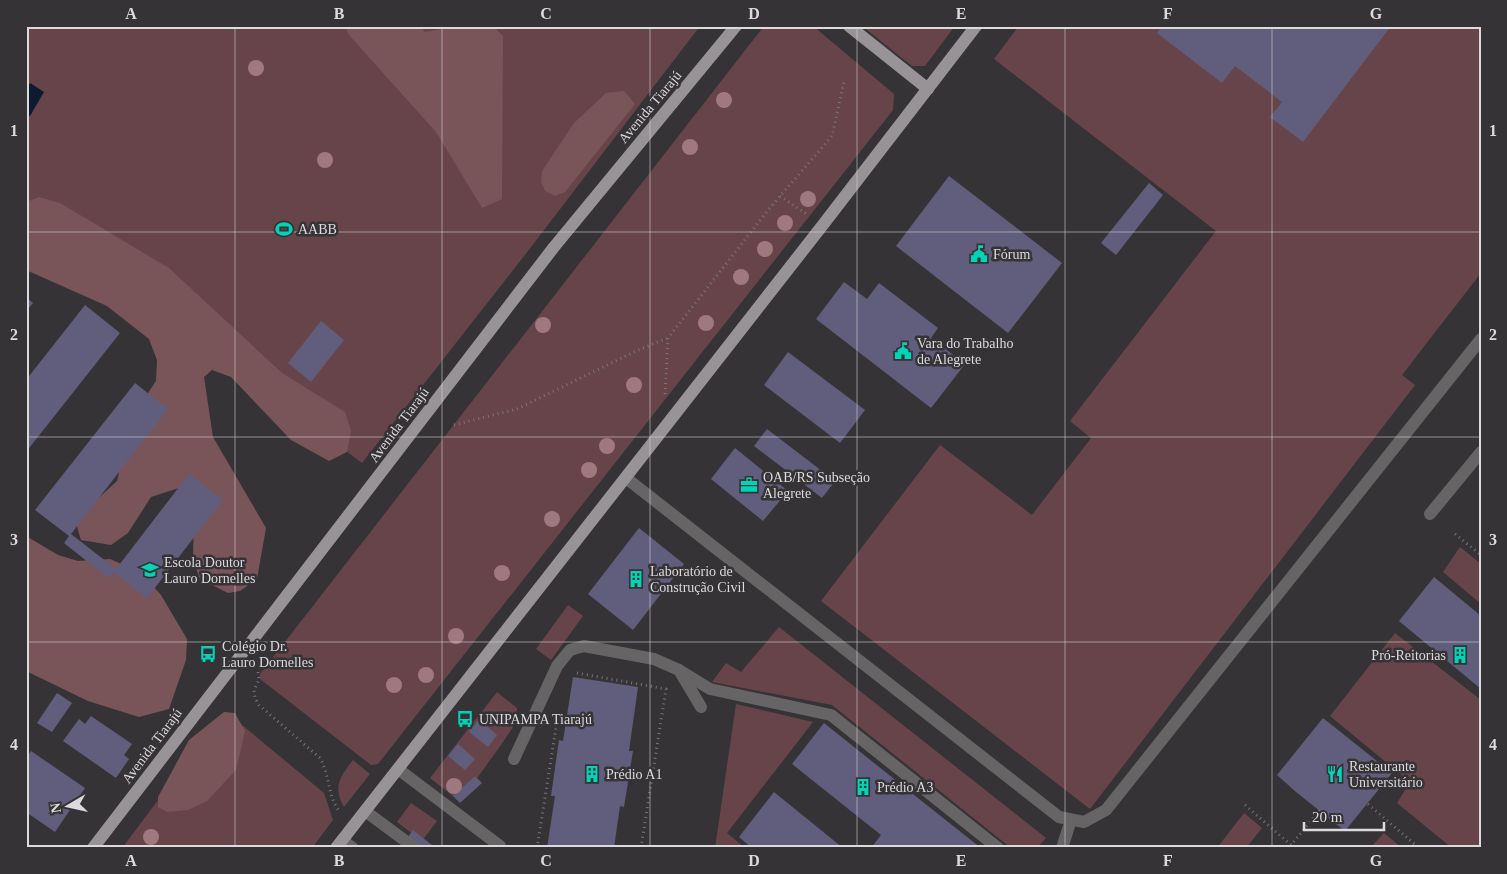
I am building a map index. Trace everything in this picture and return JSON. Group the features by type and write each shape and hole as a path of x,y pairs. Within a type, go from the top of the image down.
{"main road":[{"name":"Avenida Tiarajú","path":"93,848 554,247 736,26"},
{"path":"849,26 928,89"},
{"path":"339,844 626,478 976,26"}],"street":[{"path":"626,478 1060,817 1084,822 1106,810 1481,339"},
{"path":"1430,514 1481,452"},
{"path":"514,760 557,666 570,650 584,646 654,659 679,670 710,689 831,716 998,848"},
{"path":"679,670 701,707"},
{"path":"398,769 500,846"},
{"path":"365,811 415,848"},
{"path":"1062,848 1071,820"},
{"path":"339,844 353,848"}],"path":[{"path":"454,425 517,409 668,338 780,196 832,136 844,82"},
{"path":"780,196 808,215"},
{"path":"665,399 668,338"},
{"path":"1455,534 1481,555"},
{"path":"258,672 259,680 254,690 255,698 259,705 320,758 325,766 331,797 334,805 340,812"},
{"path":"574,673 666,689 641,848"},
{"path":"537,848 558,711"},
{"path":"1368,804 1419,848"},
{"path":"1244,805 1291,845 1320,810"}],"shaded area":[{"name":"AABB","path":"26,26 700,26 528,251 362,463 26,208"},
{"path":"345,26 420,26 425,32 459,26 493,26 503,36 502,199 482,208 436,132 349,35"},
{"path":"764,26 813,26 894,94 893,110 378,764 371,765 260,679 260,674"},
{"path":"862,26 955,26 925,66 912,66"},
{"path":"1019,26 1481,26 1481,273 1402,375 1415,385 1090,809 821,601 940,445 1032,515 1091,438 1070,421 1216,231 994,59"},
{"path":"624,91 635,104 565,192 555,196 545,191 541,182 542,171 574,123 606,93"},
{"path":"39,197 60,203 169,268 282,373 345,412 351,431 347,452 329,461 291,440 231,377 212,370 204,377 213,437 266,528 257,579 240,591 228,593 200,579 193,560 194,504 179,488 151,497 128,533 111,545 81,540 75,520 117,481 132,417 156,381 157,360 149,339 107,306 26,270 26,202"},
{"path":"26,536 58,555 78,561 110,559 140,572 161,595 187,639 186,660 169,709 139,717 88,701 26,671"},
{"path":"1460,547 1481,564 1481,604 1443,572"},
{"path":"568,605 583,616 551,660 536,649"},
{"path":"779,627 1046,838 1037,848 1011,848 832,705 712,682 726,663 741,672"},
{"path":"1395,633 1481,700 1481,843 1474,848 1452,848 1397,803 1410,782 1330,716"},
{"path":"497,692 517,708 517,721 478,777 454,797 430,778"},
{"path":"736,704 813,722 727,833 745,848 715,848"},
{"path":"224,712 235,713 245,731 236,770 207,801 188,810 167,812 158,807 158,797 189,740"},
{"path":"230,715 324,793 333,820 312,848 122,848 221,717"},
{"path":"353,760 370,774 344,807 340,800 338,787 342,776"},
{"path":"411,803 437,821 422,841 397,822"},
{"path":"1244,813 1262,828 1246,848 1217,848"},
{"path":"1384,833 1402,848 1370,848"}],"water":[{"path":"30,83 44,92 30,116 26,114 26,91"}],"building":[{"path":"1162,26 1391,26 1303,142 1270,117 1282,102 1235,66 1222,83 1157,33"},
{"name":"Fórum","path":"949,176 1062,263 1008,333 896,246"},
{"path":"1149,183 1163,195 1116,255 1101,243"},
{"name":"Vara do Trabalho de Alegrete","path":"844,282 867,299 879,283 938,328 931,338 965,364 931,408 816,319"},
{"path":"26,297 33,303 26,311"},
{"path":"85,305 120,333 26,452 26,380"},
{"path":"321,321 344,340 311,382 288,363"},
{"path":"788,352 865,410 840,443 764,385"},
{"path":"135,383 168,409 71,534 116,569 189,474 223,500 147,598 113,572 108,578 64,543 69,536 35,510"},
{"path":"767,429 835,481 822,498 754,446"},
{"name":"OAB/RS Subseção Alegrete","path":"735,448 788,491 763,521 711,479"},
{"name":"Laboratório de Construção Civil","path":"639,528 684,564 633,630 588,594"},
{"name":"Pró-Reitorias","path":"1434,577 1481,616 1481,689 1399,621"},
{"name":"Prédio A1","path":"573,677 638,687 629,751 633,751 624,807 620,806 614,848 547,848 555,796 551,796 559,740 563,741"},
{"path":"57,693 72,703 52,732 37,723"},
{"path":"91,716 132,744 124,755 129,759 116,778 63,741 79,719 85,724"},
{"name":"Restaurante Universitário","path":"1323,718 1392,773 1345,831 1277,775"},
{"path":"479,719 497,735 488,747 469,732"},
{"name":"Prédio A3","path":"824,723 981,848 871,848 881,835 792,764"},
{"path":"458,744 475,759 465,770 448,756"},
{"path":"31,751 85,788 55,832 26,812 26,758"},
{"path":"475,776 482,783 460,803 453,796"},
{"path":"774,792 843,848 752,848 739,837"},
{"path":"413,830 432,845 430,848 400,848"}],"place":[{"name":"AABB","path":"284,229"},
{"name":"Fórum","path":"979,254"},
{"name":"Vara do Trabalho de Alegrete","path":"903,351"},
{"name":"OAB/RS Subseção Alegrete","path":"749,485"},
{"name":"Escola Doutor Lauro Dornelles","path":"150,570"},
{"name":"Laboratório de Construção Civil","path":"636,579"},
{"name":"Colégio Dr. Lauro Dornelles","path":"208,654"},
{"name":"Pró-Reitorias","path":"1460,655"},
{"name":"UNIPAMPA Tiarajú","path":"465,719"},
{"name":"Prédio A1","path":"592,774"},
{"name":"Restaurante Universitário","path":"1335,774"},
{"name":"Prédio A3","path":"863,787"}]}
